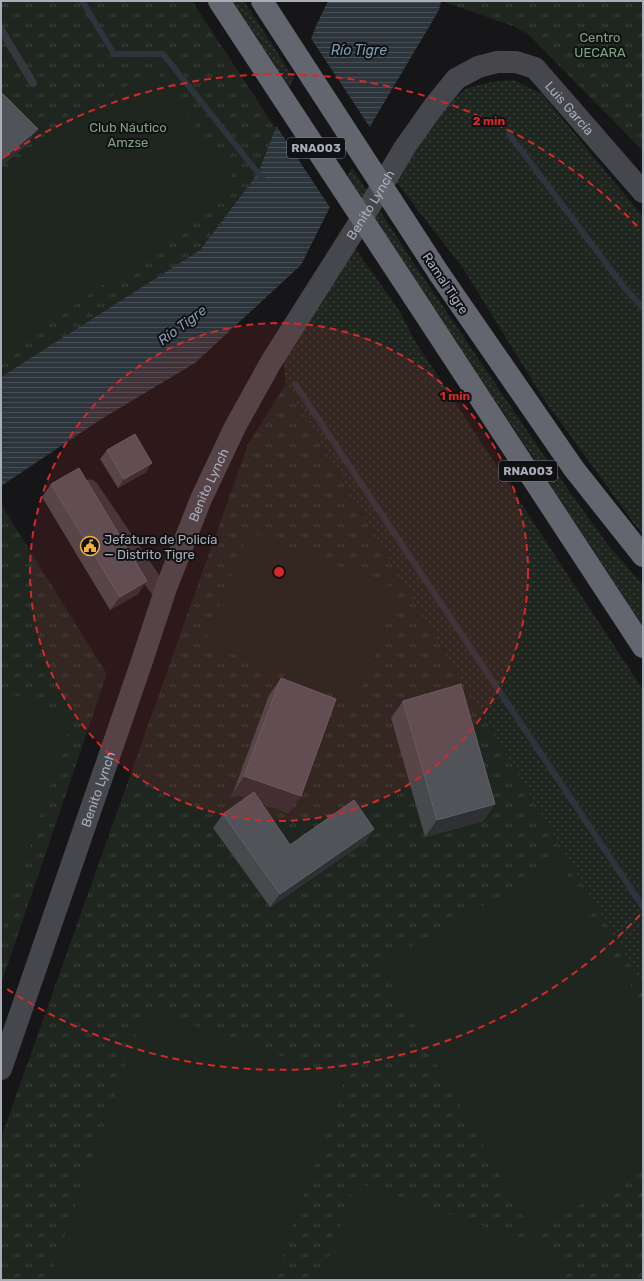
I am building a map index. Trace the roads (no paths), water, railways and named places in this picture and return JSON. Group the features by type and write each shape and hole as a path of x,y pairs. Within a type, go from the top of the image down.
{"highway":[{"name":"RNA003","path":"219,1 643,647"},
{"name":"Ramal Tigre","path":"262,1 440,275 574,469 643,556"}],"street":[{"name":"Luis García","path":"478,67 497,62 516,62 534,68 643,192"},
{"name":"Benito Lynch","path":"1,1069 141,664 163,596 201,499 236,427 271,362 405,148 430,112 456,79 478,67"},
{"path":"80,474 163,596"}],"lane":[{"path":"1,30 33,83"}],"water":[{"name":"Río Tigre","path":"328,1 441,1 439,10 372,123 301,265 195,363 100,420 1,486 1,377 200,250 258,173 316,26"}],"waterway":[{"path":"82,1 114,54 163,54 262,178"},
{"path":"509,134 623,286 643,308"},
{"path":"295,384 643,907"}],"place":[{"name":"Jefatura de Policía — Distrito Tigre","path":"90,546"}],"park label":[{"name":"Centro UECARA","path":"600,44"},
{"name":"Club Náutico Amzse","path":"128,134"}]}
